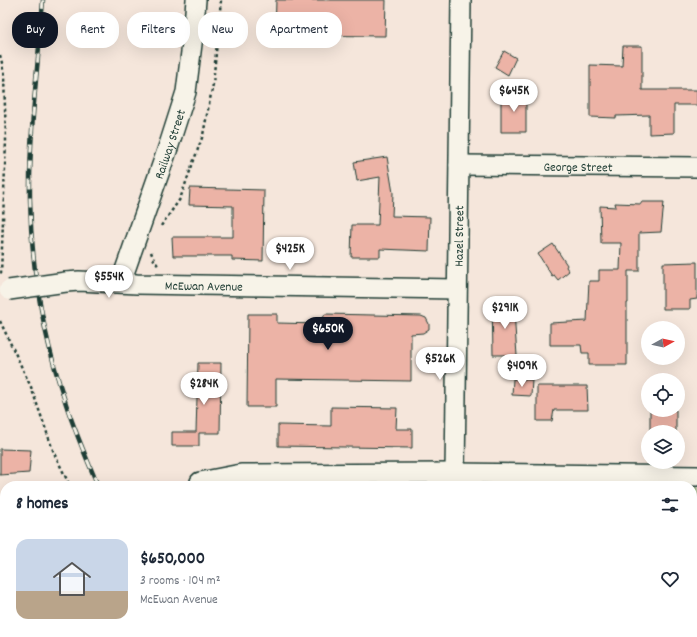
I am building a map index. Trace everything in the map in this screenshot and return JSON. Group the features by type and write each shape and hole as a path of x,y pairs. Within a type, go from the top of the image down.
{"street":[{"name":"Railway Street","path":"122,283 124,273 186,92 196,0"},
{"name":"Hazel Street","path":"455,473 461,0"},
{"name":"George Street","path":"460,165 697,168"},
{"name":"McEwan Avenue","path":"3,286 75,281 138,284 457,289"},
{"path":"205,481 241,474 455,473 697,476"}],"path":[{"path":"159,228 180,200 204,135 213,84 221,0"},
{"path":"0,55 4,76 6,140 2,272 3,286"},
{"path":"150,250 157,266 162,270"},
{"path":"0,321 31,387 54,453 68,481"},
{"path":"516,637 522,637"},
{"path":"545,637 560,637"}],"building":[{"path":"276,0 386,0 385,36 342,36 342,12 276,12"},
{"path":"623,46 642,46 642,90 697,90 697,105 674,105 674,133 649,134 649,115 616,116 616,118 590,117 590,65 622,66"},
{"path":"504,51 516,58 508,75 495,67"},
{"path":"526,94 526,132 501,132 501,95"},
{"path":"387,157 393,193 392,216 430,217 429,251 380,249 380,257 351,257 352,225 378,225 380,177 357,181 354,162"},
{"path":"190,188 264,190 263,261 232,260 232,256 173,256 172,237 233,237 233,206 189,205"},
{"path":"641,202 664,202 661,232 639,233 639,271 628,271 627,365 589,365 589,353 582,353 581,345 550,345 550,323 587,321 589,281 599,281 599,270 620,270 621,243 601,243 600,206 616,207 615,203 641,204"},
{"path":"553,244 567,265 566,267 569,271 558,280 554,275 552,276 538,254"},
{"path":"697,262 697,299 690,300 690,309 663,309 663,263"},
{"path":"492,296 514,296 518,370 504,369 505,355 493,355"},
{"path":"248,314 277,314 277,323 320,324 325,314 421,316 426,318 429,324 429,329 423,333 411,334 411,381 276,379 276,407 247,407"},
{"path":"198,363 221,363 220,433 199,433 199,446 172,446 172,432 196,432"},
{"path":"513,379 532,380 531,396 512,395"},
{"path":"537,386 587,386 588,410 554,410 552,421 537,421"},
{"path":"331,407 397,408 396,429 412,429 412,448 278,446 278,425 331,426"},
{"path":"650,417 676,417 676,425 650,425"},
{"path":"0,449 31,450 29,473 0,475"}],"railway":[{"path":"43,0 34,100 30,174 33,251 40,303 51,354 70,414 96,481"}]}
